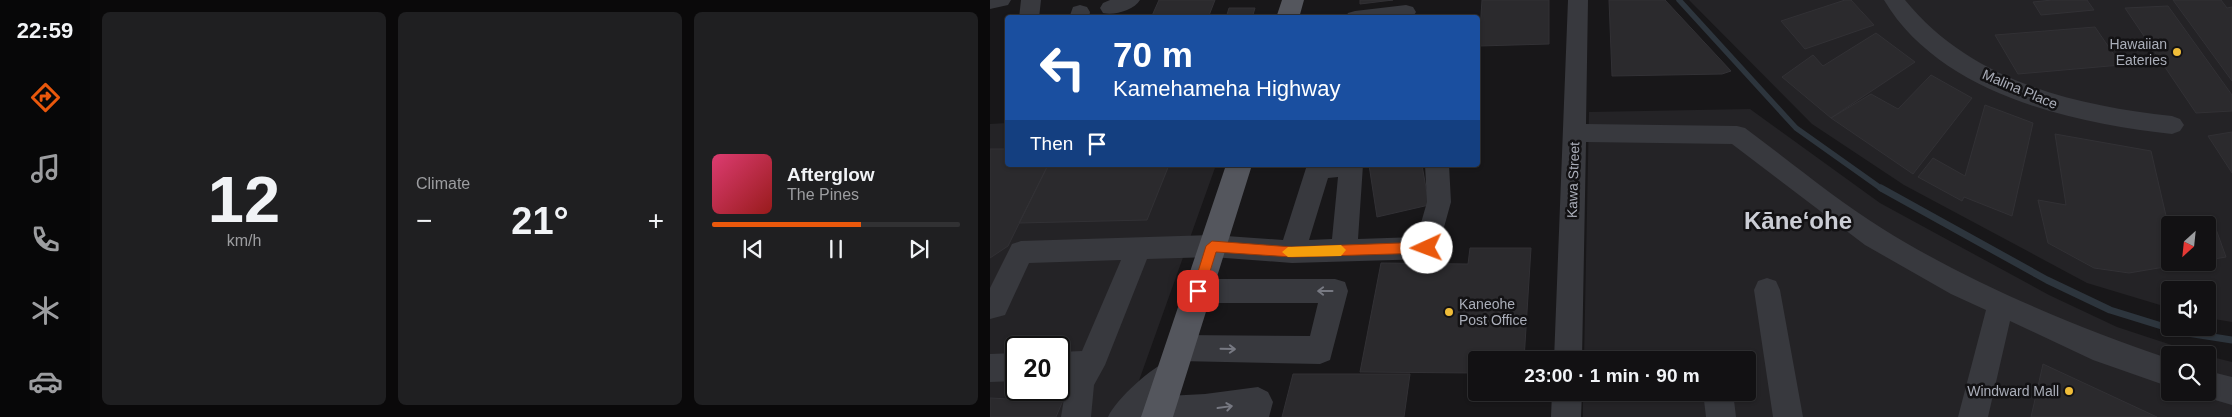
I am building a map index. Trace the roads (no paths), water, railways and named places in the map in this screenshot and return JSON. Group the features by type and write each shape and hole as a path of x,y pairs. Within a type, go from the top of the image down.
{"main road":[{"path":"1289,15 1293,0"},
{"path":"1158,414 1238,167"}],"street":[{"path":"1029,15 1031,0"},
{"path":"1117,13 1130,0"},
{"path":"1117,13 1134,0"},
{"name":"Kawa Street","path":"1568,351 1578,0"},
{"name":"Malina Place","path":"1894,0 1918,28 1942,48 1969,67 1998,82 2052,103 2093,114 2172,125"},
{"path":"1380,15 1406,12"},
{"path":"1574,133 1737,135 1874,237 1960,285 2103,350 2161,370"},
{"path":"1292,252 1319,168 1335,167"},
{"path":"1344,250 1351,167"},
{"path":"990,306 995,306 1021,252 1212,246 1292,252 1427,248 1439,202 1437,167"},
{"path":"1076,417 1078,387 1081,377 1091,365 1139,248"},
{"path":"1767,290 1788,417"},
{"path":"1123,417 1175,360 1320,350 1335,291 1198,291"},
{"path":"1973,417 2001,304"},
{"path":"1070,366 1091,365"},
{"path":"990,368 1005,367"},
{"path":"2216,386 2232,391"},
{"path":"1566,417 1567,401"},
{"path":"1719,401 1721,417"},
{"path":"1158,414 1258,402 1254,417"}],"waterway":[{"path":"1679,0 1796,128 1882,189"},
{"path":"1881,188 2047,280 2110,310 2181,332 2232,340"}],"place":[{"name":"Hawaiian Eateries","path":"2177,52"},
{"name":"Kaneohe Post Office","path":"1449,312"},
{"name":"Windward Mall","path":"2069,391"}],"district":[{"name":"Kāneʻohe","path":"1798,220"}]}
